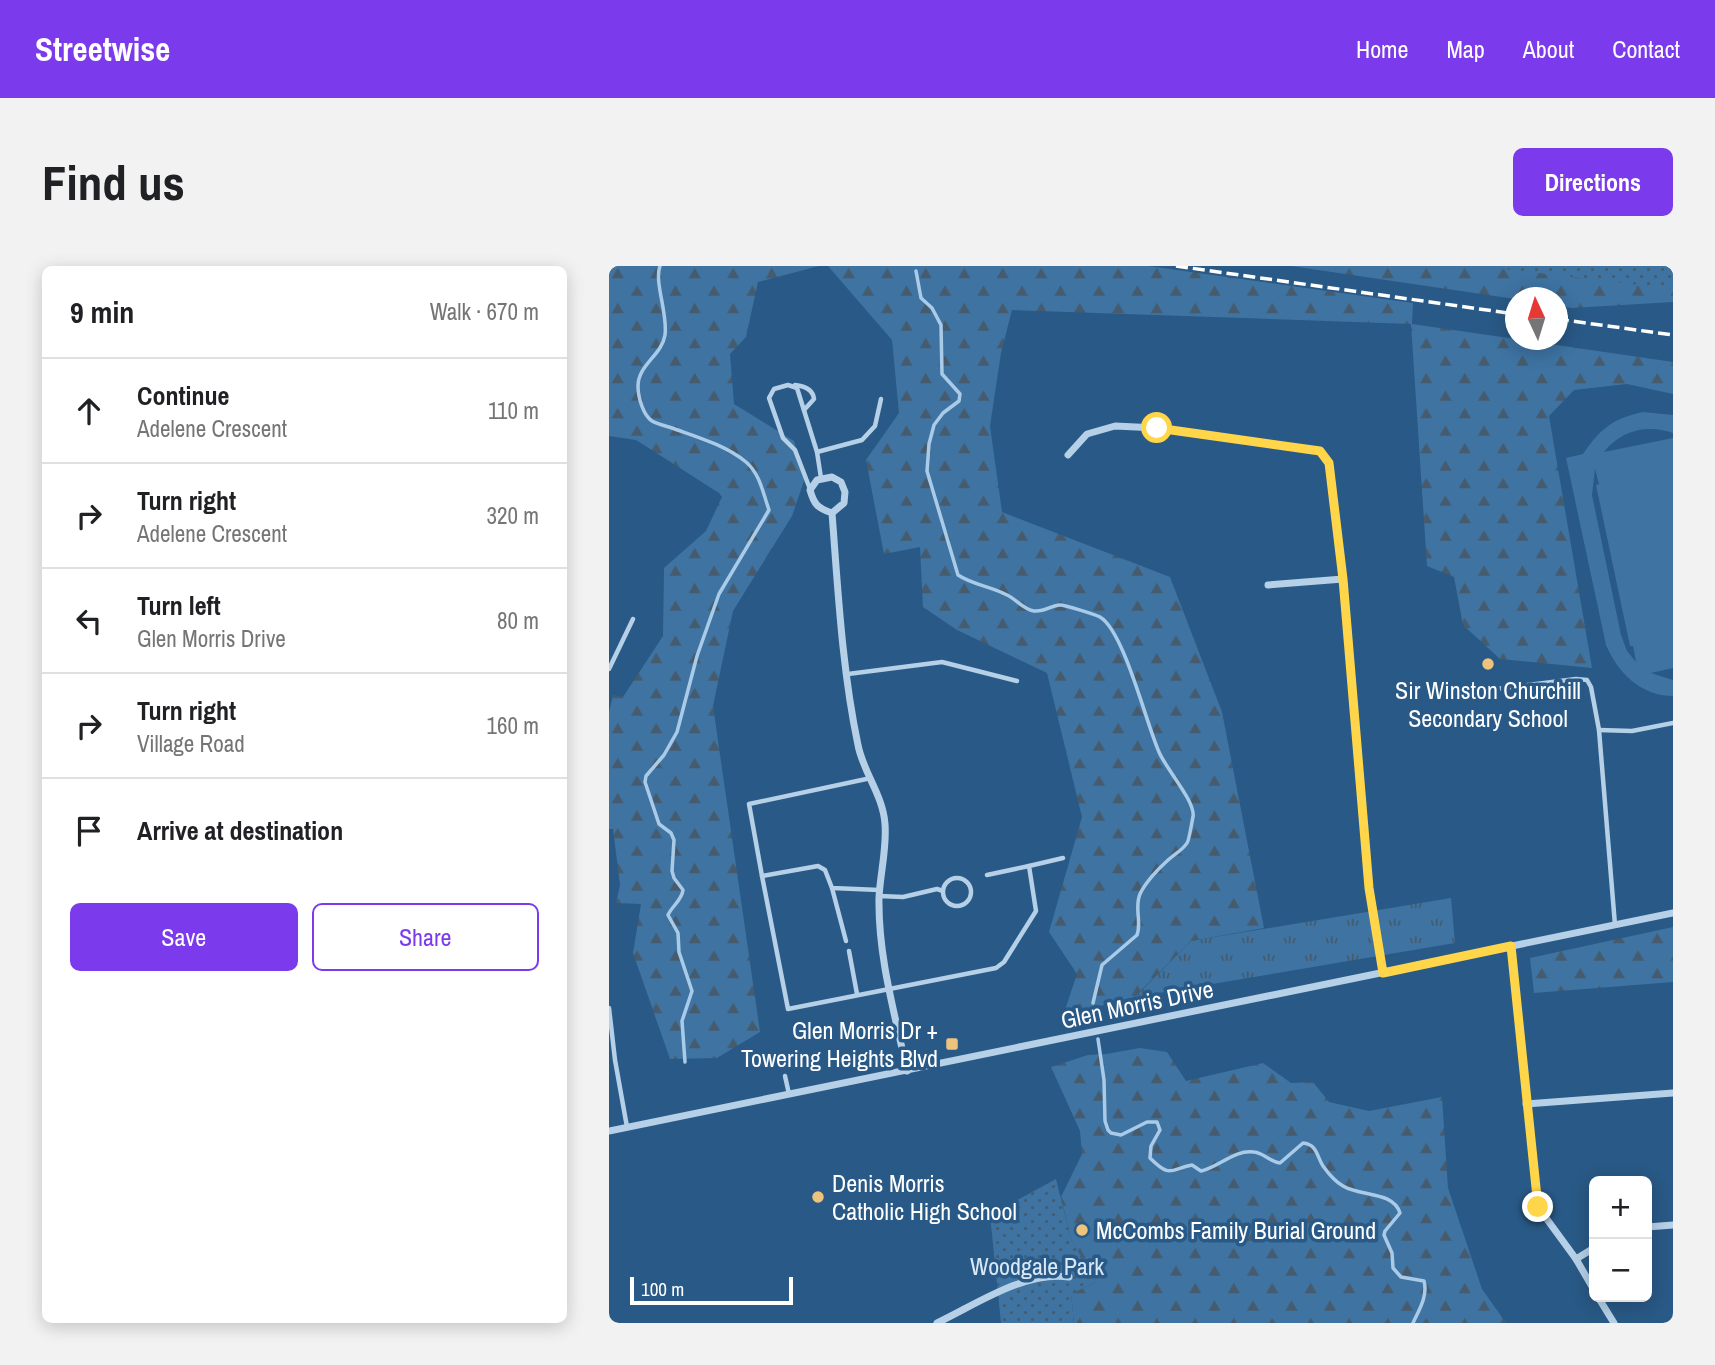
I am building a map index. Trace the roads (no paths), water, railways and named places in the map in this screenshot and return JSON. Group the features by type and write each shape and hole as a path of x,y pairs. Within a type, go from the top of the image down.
{"street":[{"path":"1068,455 1087,435 1115,426 1157,428 1320,451 1329,463 1343,579 1369,888 1383,973"},
{"path":"832,477 841,482 845,492 844,503 832,513 814,504 810,489 817,480 832,477"},
{"path":"832,513 840,620 858,748 872,778 885,824 880,893 884,963 907,1071"},
{"path":"1268,585 1343,579"},
{"name":"Glen Morris Drive","path":"609,1131 1673,913"},
{"path":"1511,946 1538,1207 1589,1281"},
{"path":"1526,1104 1673,1093"},
{"path":"1652,1226 1673,1224"},
{"path":"1576,1259 1589,1251"},
{"path":"937,1323 1027,1279 1054,1275 1069,1277"},
{"path":"1601,1302 1613,1323"}],"lane":[{"path":"804,410 814,399 809,389 793,385 774,389 769,398 783,438 795,450 810,489"},
{"path":"793,385 797,388 817,452 821,479"},
{"path":"817,452 862,440 875,426 881,399"},
{"path":"609,669 633,619"},
{"path":"848,674 942,662 1017,681"},
{"path":"1489,690 1576,679 1587,680 1591,687 1599,730 1615,925"},
{"path":"1599,730 1632,731 1673,723"},
{"path":"872,778 749,804 788,1009 996,968 1004,962 1035,911 1029,866"},
{"path":"987,875 1063,858"},
{"path":"762,876 818,866 825,870 846,941"},
{"path":"959,878 969,885 971,894 964,905 954,906 946,901 943,891 947,883 959,878"},
{"path":"832,888 903,897 943,891"},
{"path":"849,951 857,994"},
{"path":"609,1008 627,1127"},
{"path":"785,1076 789,1094"}],"waterway":[{"path":"660,266 665,335 660,348 639,379 639,395 644,410 654,422 711,442 746,462 758,478 769,510 719,594 697,656 677,732 664,755 646,776 645,782 659,824 671,833 674,840 672,871 683,890 668,915 678,933 679,952 692,991 682,1021 685,1062"},
{"path":"916,271 921,298 932,308 941,325 942,374 960,394 959,401 943,413 934,425 927,471 958,575 1007,595 1030,610 1041,611 1062,605 1100,617 1109,626 1126,658 1159,752 1193,811 1187,843 1160,868 1142,890 1138,899 1137,935 1102,965 1093,1003"},
{"path":"1098,1039 1108,1130 1121,1135 1147,1122 1157,1122 1160,1130 1151,1146 1150,1158 1162,1169 1171,1171 1192,1165 1201,1171 1247,1152 1258,1153 1280,1163 1303,1143 1314,1148 1323,1166 1340,1184 1391,1201 1400,1213 1384,1235 1392,1253 1393,1268 1401,1277 1424,1281 1425,1292 1413,1323"}],"railway":[{"path":"1176,266 1505,313"},
{"path":"1568,321 1673,335"}],"place":[{"name":"Sir Winston Churchill Secondary School","path":"1488,664"},
{"name":"Glen Morris Dr + Towering Heights Blvd","path":"952,1044"},
{"name":"Denis Morris Catholic High School","path":"818,1197"},
{"name":"McCombs Family Burial Ground","path":"1082,1230"}],"park label":[{"name":"Woodgale Park","path":"1037,1266"}]}
